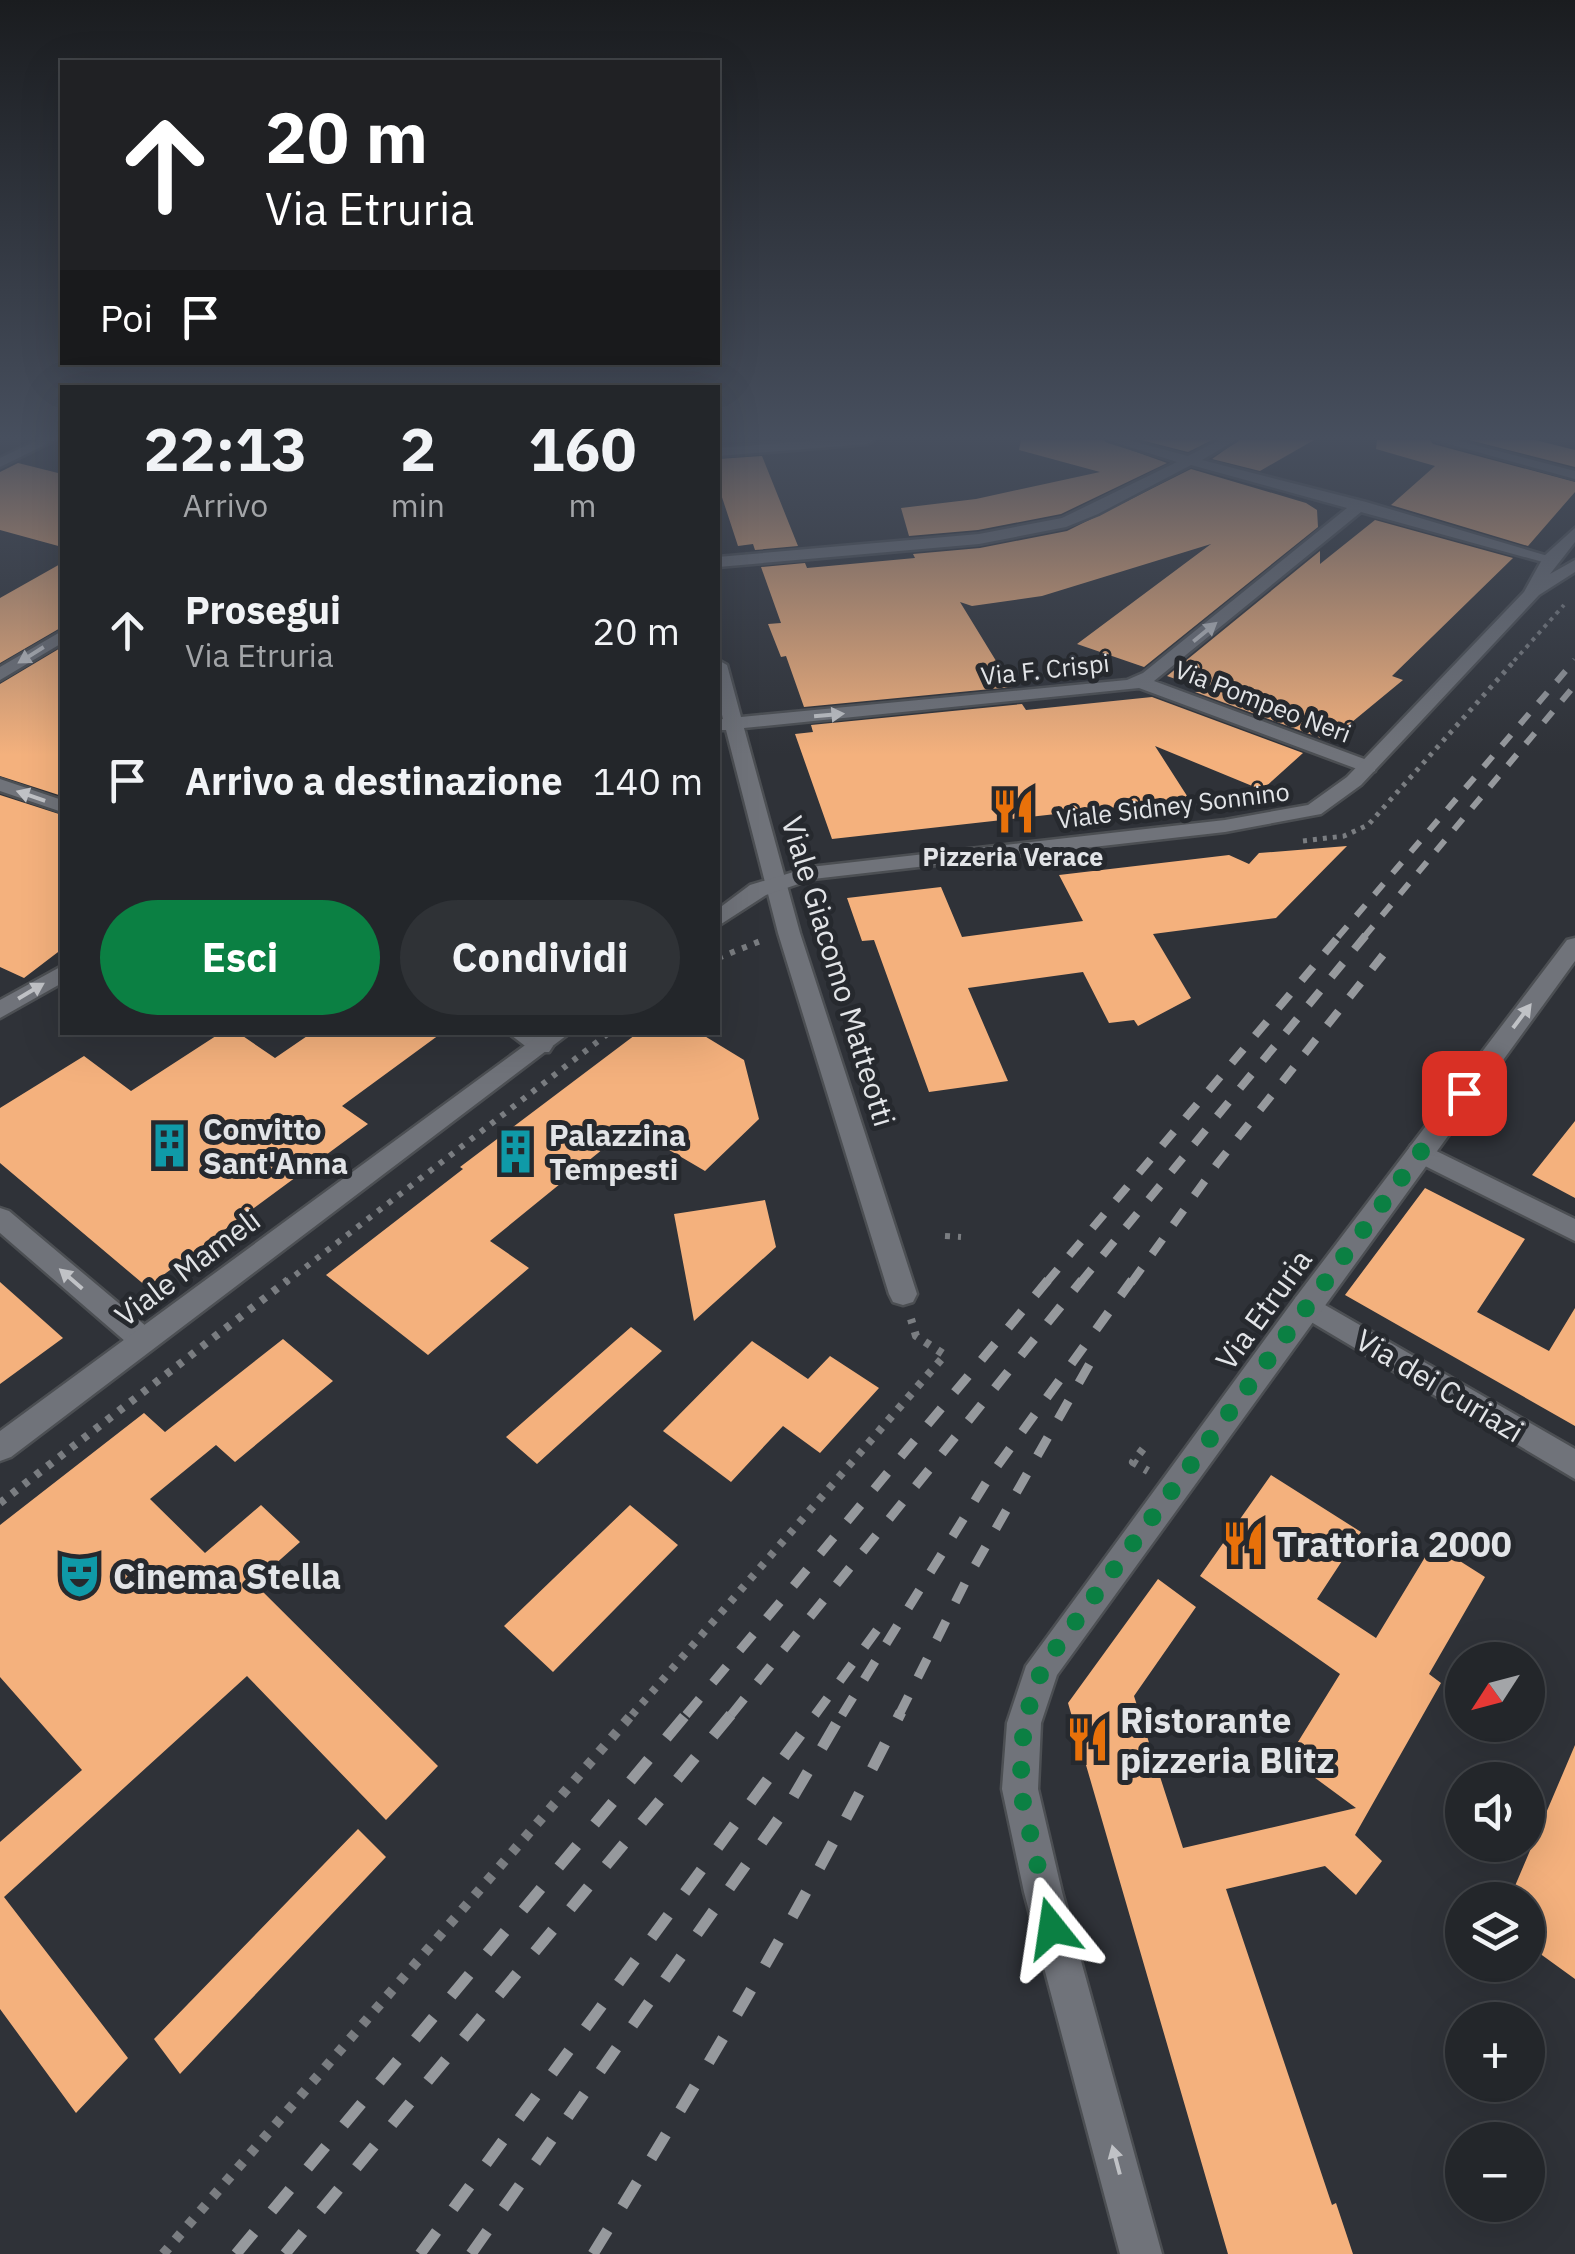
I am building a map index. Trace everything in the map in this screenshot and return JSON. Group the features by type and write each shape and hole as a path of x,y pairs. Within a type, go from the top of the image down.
{"street":[{"path":"720,562 910,545"},
{"name":"Via F. Crispi","path":"725,724 1117,688 1140,682 1311,545"},
{"path":"1502,545 1550,559"},
{"name":"Viale Sidney Sonnino","path":"777,881 810,873 1298,815 1335,798 1368,767 1531,594 1550,559 1563,545"},
{"path":"1531,594 1575,566"},
{"path":"0,674 60,637"},
{"name":"Viale Giacomo Matteotti","path":"720,682 725,724 903,1294"},
{"name":"Via Pompeo Neri","path":"1140,682 1368,767"},
{"path":"0,785 60,805"},
{"path":"720,917 777,881"},
{"name":"Via Etruria","path":"1141,2254 1042,1892 1020,1789 1024,1722 1043,1666 1575,945"},
{"path":"0,1010 60,973"},
{"name":"Viale Mameli","path":"0,1448 540,1037"},
{"path":"1420,1152 1575,1231"},
{"path":"0,1218 142,1340"},
{"name":"Via dei Curiazi","path":"1306,1305 1575,1465"}],"path":[{"path":"1489,686 1575,594"},
{"path":"0,1503 606,1035"},
{"path":"945,1236 961,1237"},
{"path":"163,2254 945,1355 924,1342"}],"building":[{"path":"753,545 798,546 755,550"},
{"path":"1207,545 1042,596 972,606 960,602 1012,687 804,707 786,656 781,657 768,624 781,623 761,567 805,563 807,568 980,548"},
{"path":"1209,545 1295,545 1144,667 1077,644"},
{"path":"1344,545 1466,545 1513,558 1392,676 1403,680 1329,741 1195,692 1209,691 1167,676 1320,551 1320,564"},
{"path":"60,564 60,628 0,663 0,598"},
{"path":"60,648 60,795 0,776 0,684"},
{"path":"1152,697 1303,753 1262,790 1155,746 1189,799 832,839 795,734 813,732 811,725 1022,704 1026,710"},
{"path":"0,795 60,814 60,951 24,978 0,967"},
{"path":"1347,846 1276,918 1153,934 1191,998 1138,1026 1134,1020 1109,1023 1083,972 968,988 1008,1081 929,1092 874,940 862,941 847,898 941,887 962,937 1083,921 1059,875 1229,855 1249,864 1259,853"},
{"name":"Convitto Sant'Anna","path":"217,1035 241,1035 275,1058 309,1035 439,1035 342,1106 368,1124 147,1287 0,1163 0,1108 84,1056 131,1091"},
{"path":"635,1035 703,1035 744,1060 759,1119 705,1171 630,1127 490,1241 529,1268 428,1355 326,1275 463,1169 460,1167"},
{"path":"1575,1121 1575,1198 1532,1175"},
{"path":"1425,1188 1525,1239 1477,1312 1549,1351 1575,1308 1575,1426 1345,1295"},
{"path":"765,1200 776,1247 694,1321 674,1214"},
{"path":"0,1282 63,1338 0,1384"},
{"path":"631,1327 662,1351 537,1464 506,1437"},
{"path":"283,1339 333,1381 235,1462 216,1445 150,1499 205,1553 261,1505 300,1542 254,1583 438,1766 386,1820 247,1676 4,1897 128,2058 76,2113 0,2009 0,1842 82,1770 0,1677 0,1525 144,1413 165,1432"},
{"path":"752,1341 808,1379 830,1356 879,1388 820,1453 783,1426 731,1482 663,1431"},
{"path":"1271,1475 1361,1532 1317,1599 1376,1638 1433,1544 1485,1577 1429,1674 1441,1683 1355,1835 1382,1861 1356,1895 1325,1866 1226,1889 1332,2205 1336,2203 1353,2254 1228,2254 1068,1703 1158,1579 1196,1607 1134,1696 1183,1848 1356,1808 1288,1758 1340,1674 1200,1576"},
{"path":"630,1505 678,1545 553,1672 504,1626"},
{"path":"1575,1745 1575,1979 1545,1957 1545,1882 1517,1882 1525,1862 1545,1862 1545,1815"},
{"path":"358,1829 386,1857 180,2074 154,2039"}],"railway":[{"path":"1338,937 1575,660"},
{"path":"1364,937 1575,685"},
{"path":"1046,1283 1340,935"},
{"path":"1080,1283 1366,935"},
{"path":"1131,1283 1217,1164 1383,955"},
{"path":"686,1715 1048,1280"},
{"path":"731,1715 1082,1280"},
{"path":"842,1715 990,1476 1132,1280"},
{"path":"899,1715 965,1583 1098,1349"},
{"path":"815,1715 880,1626"},
{"path":"236,2254 688,1712"},
{"path":"285,2254 733,1712"},
{"path":"420,2254 817,1712"},
{"path":"471,2254 789,1804 843,1712"},
{"path":"593,2254 753,1986 901,1712"}],"place":[{"name":"Pizzeria Verace","path":"1013,812"},
{"name":"Convitto Sant'Anna","path":"170,1145"},
{"name":"Palazzina Tempesti","path":"516,1151"},
{"name":"Trattoria 2000","path":"1244,1544"},
{"name":"Cinema Stella","path":"80,1576"},
{"name":"Ristorante pizzeria Blitz","path":"1087,1740"}],"route":[{"path":"1052,1928 1020,1789 1024,1722 1043,1666 1464,1093"}]}
